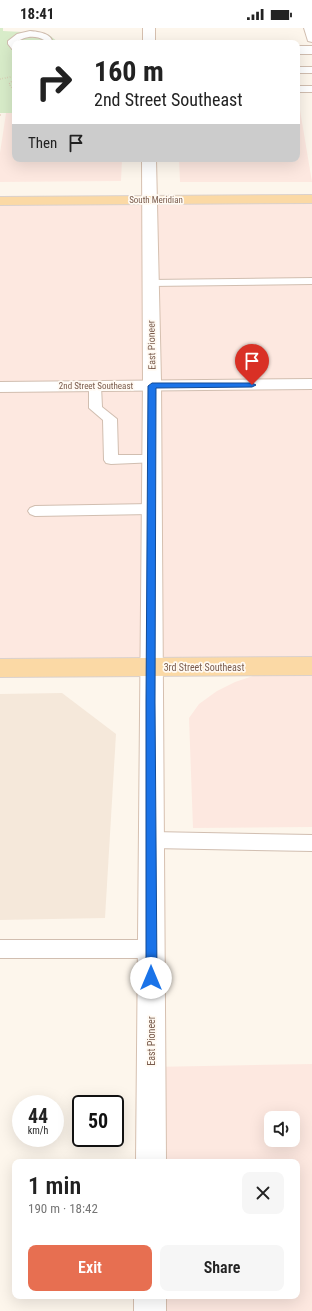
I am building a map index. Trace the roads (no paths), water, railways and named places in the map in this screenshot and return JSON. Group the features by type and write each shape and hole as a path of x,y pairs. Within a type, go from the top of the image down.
{"main road":[{"path":"149,28 149,40"},
{"path":"310,28 312,38"},
{"path":"300,50 312,50"},
{"name":"East Pioneer","path":"150,162 149,200 152,386 150,667 152,840 151,1159"},
{"name":"South Meridian","path":"0,201 312,199"},
{"name":"2nd Street Southeast","path":"0,387 312,384"},
{"name":"3rd Street Southeast","path":"0,668 312,666"},
{"path":"150,1299 150,1311"}],"lane":[{"path":"11,28 10,33 18,37"},
{"path":"14,40 18,37 28,35 40,35 47,38 48,40"},
{"path":"300,70 312,70"},
{"path":"300,89 312,89"},
{"path":"150,283 312,281"},
{"path":"95,386 96,408 110,419 110,460 152,459"},
{"path":"35,511 151,509"},
{"path":"152,840 312,843"},
{"path":"0,949 151,949"}]}
